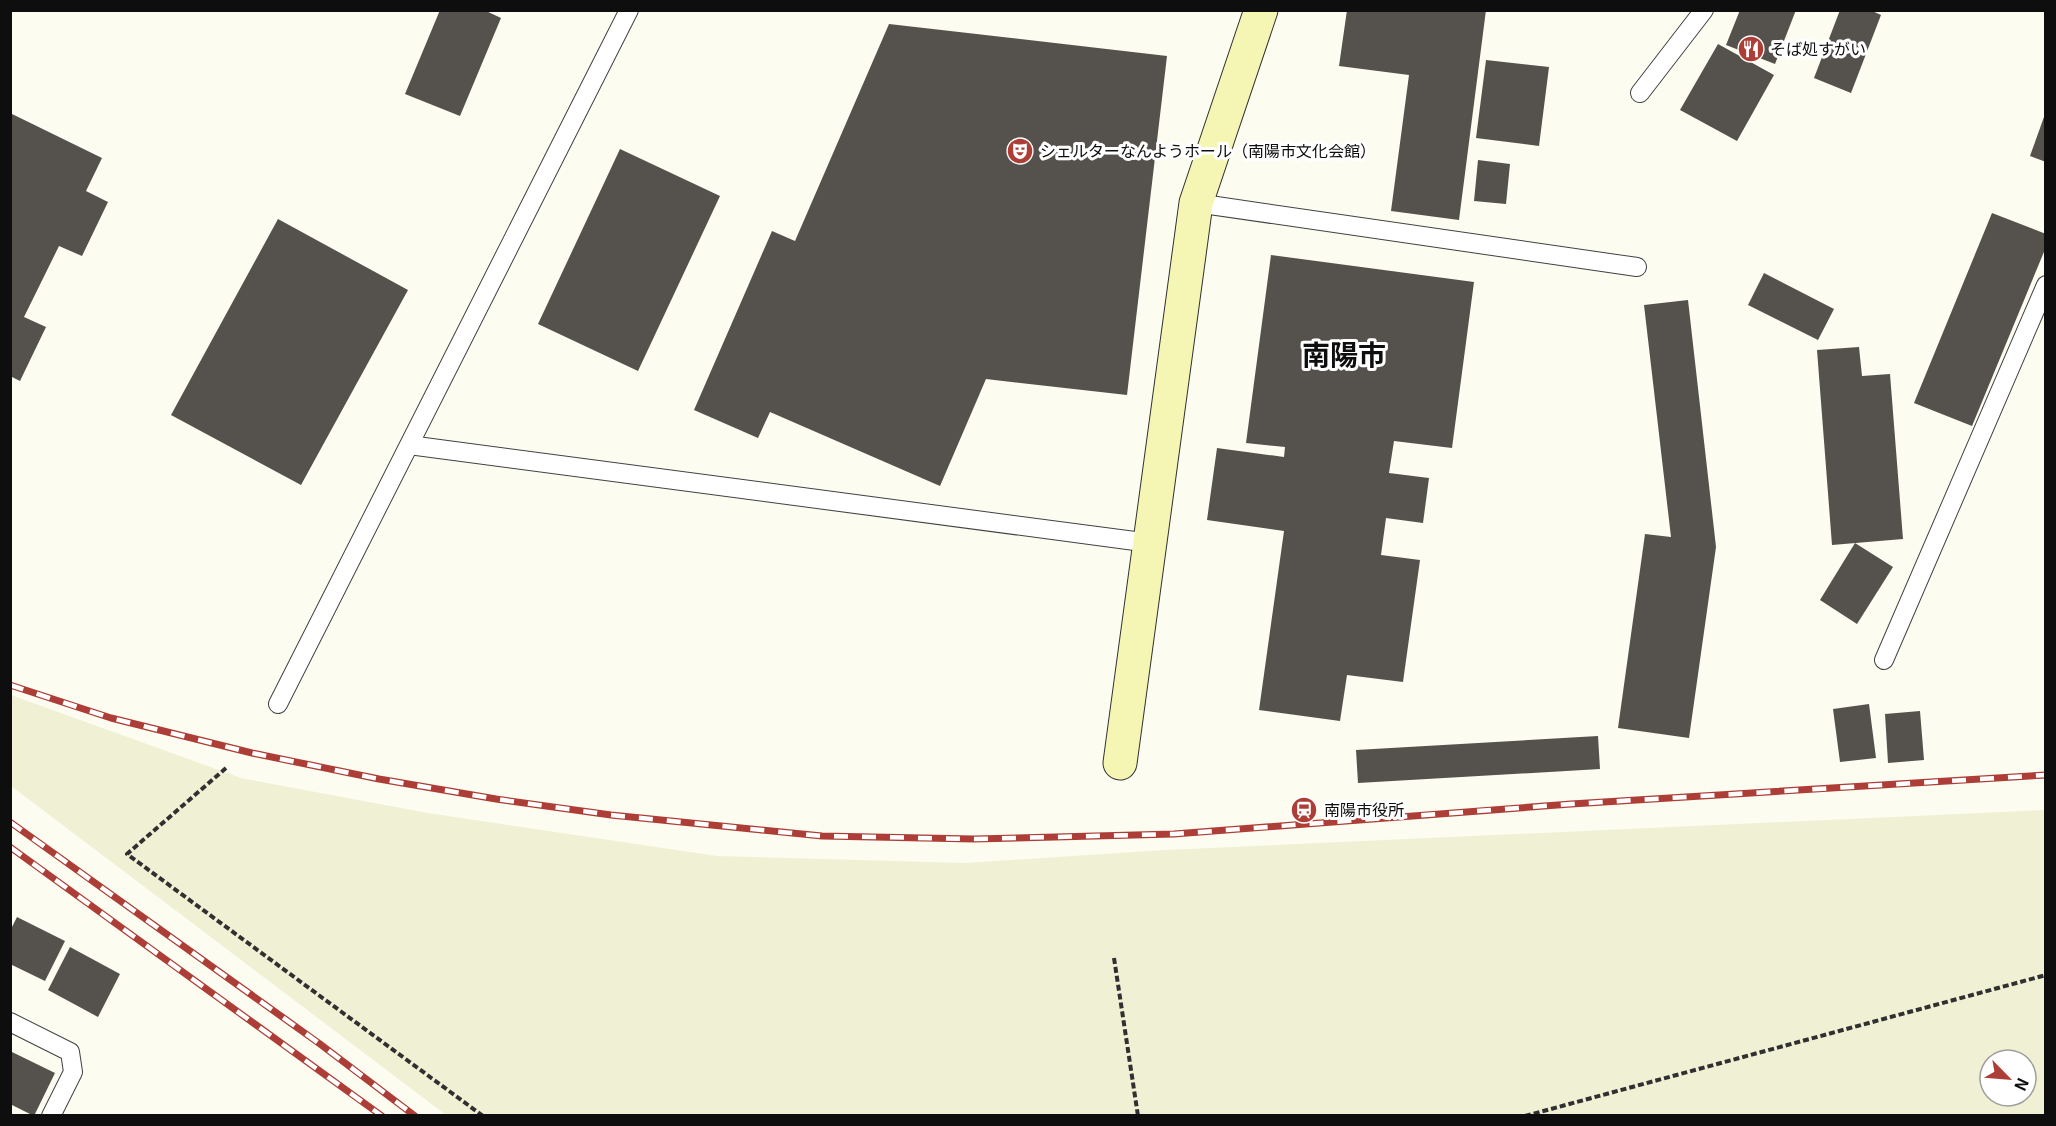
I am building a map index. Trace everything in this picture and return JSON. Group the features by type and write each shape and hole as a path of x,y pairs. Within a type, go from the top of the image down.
{"street":[{"path":"1120,764 1196,203 1261,10"}],"lane":[{"path":"278,704 629,10"},
{"path":"1640,93 1704,10"},
{"path":"1196,203 1636,267"},
{"path":"1884,660 2046,285"},
{"path":"409,444 1150,543"},
{"path":"10,1022 70,1052 73,1072 51,1116"}],"path":[{"path":"226,768 127,854 483,1116"},
{"path":"1114,958 1138,1116"},
{"path":"1525,1116 2046,975"}],"green space":[{"path":"11,695 241,778 428,813 717,856 965,863 1165,850 2045,810 2045,1115 446,1115 11,786"}],"building":[{"path":"440,10 484,10 501,18 460,116 405,94"},
{"path":"1347,10 1486,10 1459,220 1391,211 1409,75 1339,66"},
{"path":"1740,10 1796,10 1775,64 1726,45"},
{"path":"1840,10 1870,10 1881,15 1851,93 1814,78"},
{"path":"889,24 1167,56 1127,395 986,379 940,486 770,412 758,438 694,410 772,231 795,241"},
{"path":"1718,44 1774,75 1737,141 1680,110"},
{"path":"1486,60 1549,67 1539,146 1476,138"},
{"path":"10,113 102,158 86,191 108,202 82,256 59,246 24,317 46,327 20,381 10,376"},
{"path":"2046,114 2046,162 2030,156"},
{"path":"620,149 720,196 638,371 538,324"},
{"path":"1478,160 1510,164 1506,204 1474,201"},
{"path":"1992,213 2046,234 2046,247 1972,426 1914,403"},
{"path":"278,219 408,290 301,485 171,415"},
{"path":"1271,255 1474,282 1452,448 1394,441 1389,473 1429,478 1423,523 1386,518 1381,555 1420,560 1403,682 1347,675 1340,721 1259,710 1284,531 1207,520 1217,448 1284,457 1285,447 1246,443"},
{"path":"1764,273 1834,309 1818,340 1748,305"},
{"path":"1688,300 1716,547 1689,738 1618,728 1645,534 1671,537 1644,305"},
{"path":"1859,347 1862,376 1890,374 1903,539 1832,545 1817,350"},
{"path":"1855,543 1893,567 1857,624 1820,600"},
{"path":"1869,704 1876,758 1840,762 1833,709"},
{"path":"1920,711 1924,760 1888,763 1885,714"},
{"path":"1598,736 1600,769 1358,783 1356,750"},
{"path":"17,917 65,941 45,981 10,964 10,931"},
{"path":"70,947 120,974 98,1017 48,990"},
{"path":"10,1051 55,1073 34,1116 10,1104"}],"railway":[{"path":"10,685 111,718 252,753 379,779 496,799 611,815 822,836 974,839 1174,834 1571,804 2046,775"},
{"path":"10,822 320,1044 415,1116"},
{"path":"10,847 382,1116"}],"place":[{"name":"そば処すがい","path":"1751,49"},
{"name":"シェルターなんようホール（南陽市文化会館）","path":"1020,151"},
{"name":"南陽市役所","path":"1304,810"}],"district":[{"name":"南陽市","path":"1344,355"}]}
